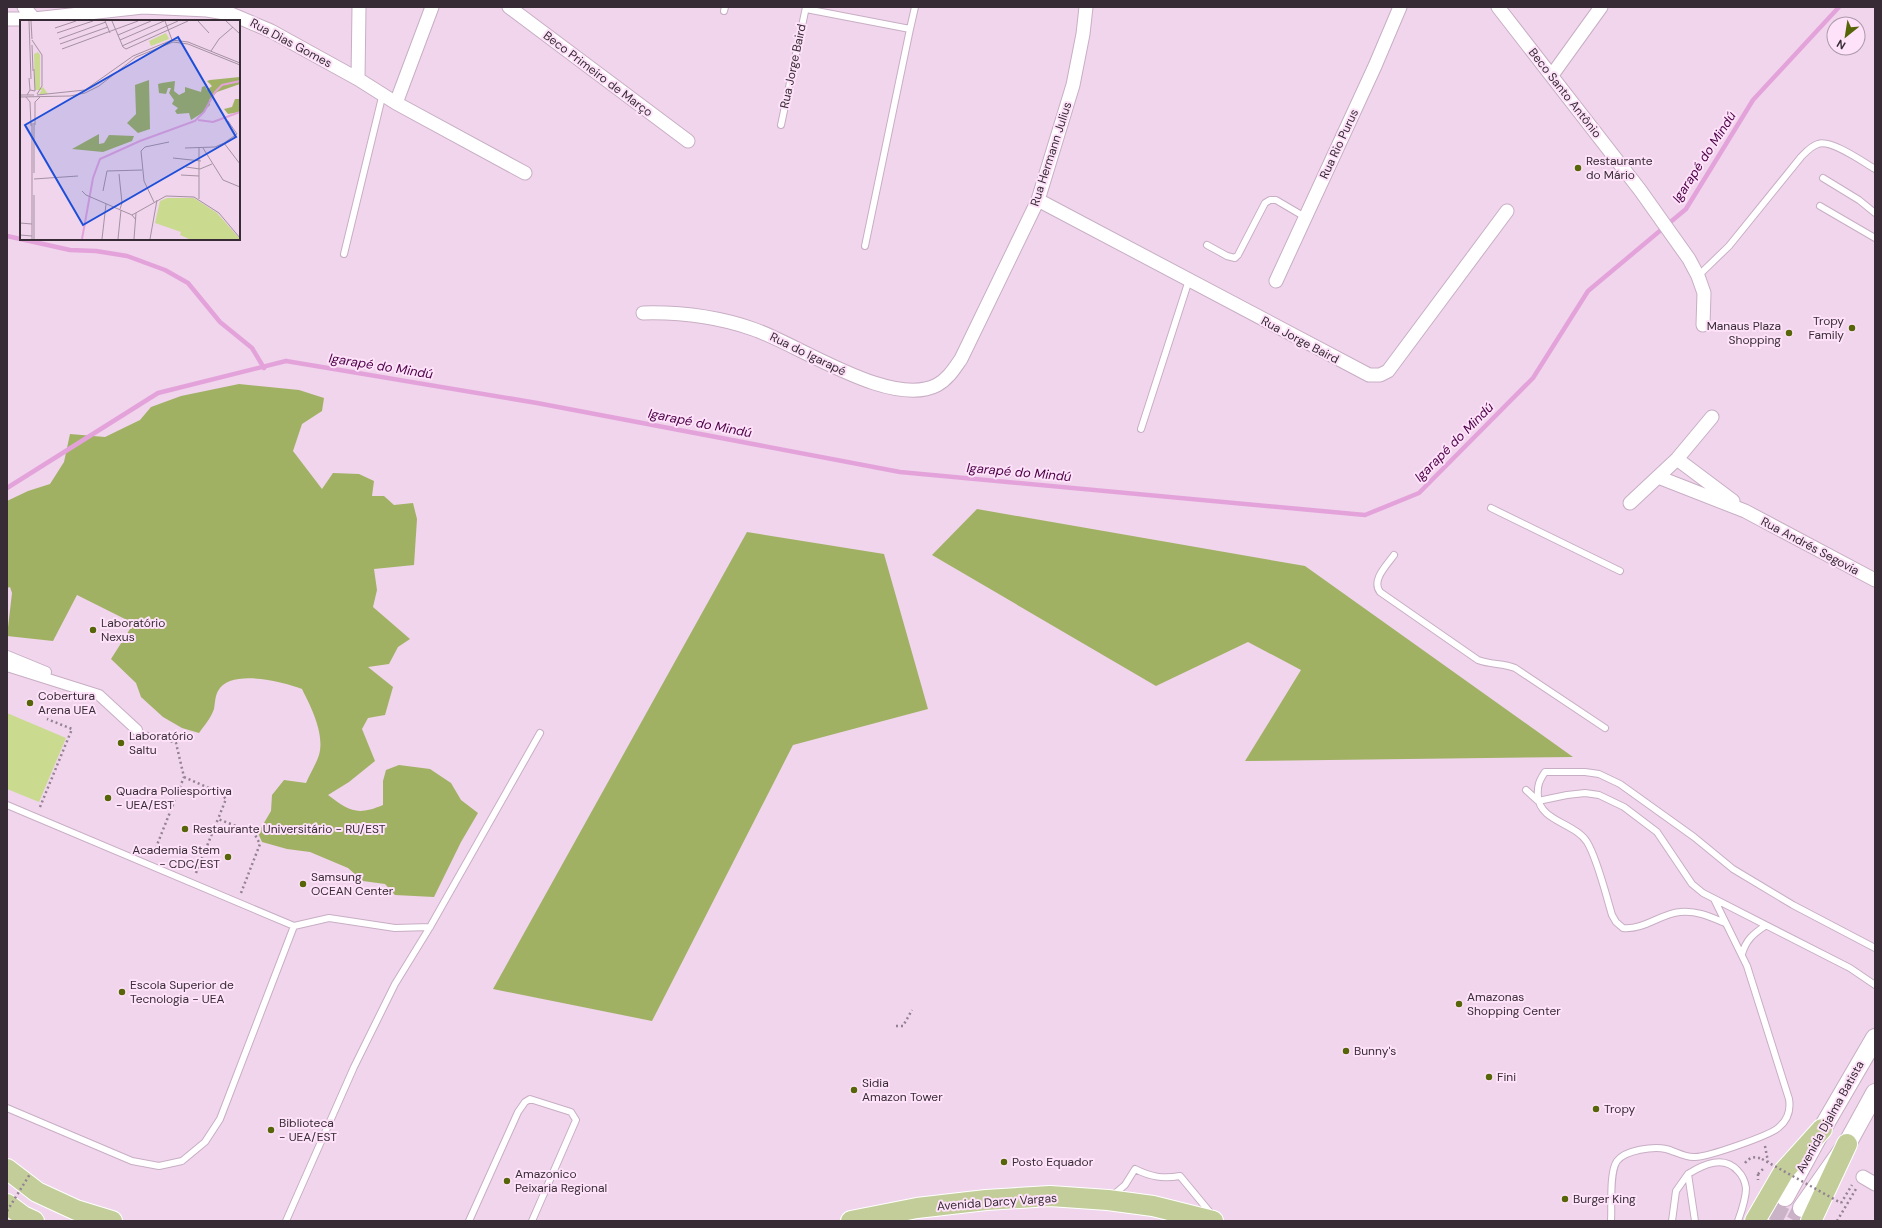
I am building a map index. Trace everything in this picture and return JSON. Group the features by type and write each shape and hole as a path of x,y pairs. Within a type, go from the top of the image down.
{"main road":[{"name":"Avenida Djalma Batista","path":"1786,1197 1822,1129 1875,1038"},
{"path":"1807,1214 1875,1093"},
{"path":"1755,1221 1784,1171 1822,1129"},
{"path":"7,1169 37,1192 76,1210 112,1221"},
{"name":"Avenida Darcy Vargas","path":"851,1221 917,1208 986,1200 1050,1196 1108,1200 1153,1206 1213,1221"},
{"path":"7,1204 22,1216 34,1221"}],"street":[{"path":"24,7 34,19"},
{"name":"Rua Dias Gomes","path":"7,19 34,19 143,7 207,10 231,14 271,31 358,79 396,103 525,173"},
{"path":"358,79 359,7"},
{"path":"396,103 432,7"},
{"name":"Beco Primeiro de Março","path":"509,7 688,141"},
{"name":"Rua Hermann Julius","path":"961,359 1038,200 1073,85 1083,34 1086,7"},
{"name":"Rua Rio Purus","path":"1276,281 1375,66 1400,7"},
{"name":"Beco Santo Antônio","path":"1498,7 1640,190 1689,259 1698,276 1704,293 1703,324"},
{"path":"1552,76 1601,7"},
{"name":"Rua Jorge Baird","path":"1038,200 1369,375 1380,375 1388,371 1407,348 1507,211"},
{"name":"Rua do Igarapé","path":"643,312 668,312 714,318 753,328 870,382 904,390 936,386 950,375 961,359"},
{"path":"1630,502 1677,459 1712,417"},
{"name":"Rua Andrés Segovia","path":"1677,459 1745,511"},
{"name":"Rua Andrés Segovia","path":"1658,477 1745,511 1875,580"},
{"path":"7,656 99,695 137,730"},
{"path":"7,666 99,695"},
{"path":"1863,1177 1875,1184"}],"lane":[{"path":"865,246 915,7"},
{"path":"806,8 910,29"},
{"name":"Rua Jorge Baird","path":"781,125 806,8"},
{"path":"344,254 382,93"},
{"path":"1698,276 1729,246 1801,157 1811,148 1820,143 1829,143 1875,168"},
{"path":"1823,178 1859,200 1875,213"},
{"path":"1207,245 1227,256 1235,258 1265,203 1270,200 1276,200 1305,217"},
{"path":"1820,206 1875,238"},
{"path":"1140,429 1189,280"},
{"path":"1491,508 1620,571"},
{"path":"1394,555 1377,582 1377,588 1380,592 1478,660 1486,663 1515,668 1605,728"},
{"path":"286,1221 354,1067 391,991 430,927 540,733"},
{"path":"1538,801 1538,782 1545,772 1571,771 1599,774 1630,790 1733,869 1793,905 1875,948"},
{"path":"1526,790 1538,801 1542,809 1547,814 1578,831 1587,843 1612,915 1616,922 1624,928 1631,929 1679,912 1701,914 1725,923"},
{"path":"1538,801 1585,793 1599,795 1624,807 1657,832 1692,884 1715,901 1850,968 1875,985"},
{"path":"7,805 294,926 329,918 395,928 430,927"},
{"path":"1611,1221 1613,1174 1615,1165 1620,1158 1633,1151 1658,1147 1694,1158 1773,1131 1785,1120 1790,1109 1789,1099 1742,954 1715,901"},
{"path":"7,1108 132,1161 159,1166 182,1161 206,1142 220,1119 294,926"},
{"path":"1742,954 1746,942 1754,933 1765,926"},
{"path":"469,1221 518,1112 525,1102 530,1099 570,1112 576,1120 532,1221"},
{"path":"1672,1221 1676,1190 1688,1174 1700,1166 1713,1162 1724,1162 1734,1166 1743,1176 1746,1186 1745,1197 1738,1221"},
{"path":"1108,1200 1125,1185 1135,1169 1146,1175 1162,1179 1180,1176 1218,1221"},
{"path":"1688,1174 1695,1221"}],"path":[{"path":"36,817 72,729 46,719"},
{"path":"137,730 176,743 184,777 149,865"},
{"path":"184,777 220,793 226,799 192,883"},
{"path":"218,818 254,833 260,844 237,902"},
{"path":"896,1026 903,1026 912,1010"},
{"path":"1763,1135 1769,1162 1767,1168 1762,1177 1757,1179 1758,1174 1764,1167 1767,1168"},
{"path":"1744,1170 1744,1163 1749,1159 1757,1157 1842,1203 1858,1175 1863,1177 1837,1221"},
{"path":"7,1210 30,1174"}],"green space":[{"path":"239,384 299,390 324,398 322,411 302,424 293,451 322,489 333,473 359,474 374,481 372,496 384,496 394,505 413,503 417,519 414,565 374,569 377,590 373,607 410,639 398,647 389,664 368,667 393,687 385,715 368,718 362,729 375,761 349,782 328,795 342,805 354,810 366,810 383,805 383,781 386,770 399,765 430,769 451,783 461,800 478,813 461,842 434,897 395,895 385,884 363,881 348,868 310,852 287,849 262,842 258,833 271,811 272,795 284,780 306,783 319,755 319,730 313,712 302,689 271,680 245,678 224,684 216,695 213,712 199,733 182,728 163,717 141,697 136,683 111,659 130,629 129,621 77,595 53,641 7,636 12,593 10,587 7,588 7,501 28,491 50,484 64,462 70,434 105,437 140,420 151,407 181,396"},
{"path":"977,509 1305,566 1573,757 1245,761 1301,670 1248,642 1156,686 932,555"},
{"path":"747,532 884,554 928,709 793,745 652,1021 493,989"},
{"path":"7,713 66,738 39,802 7,789"}],"waterway":[{"name":"Igarapé do Mindú","path":"7,488 158,393 286,361 537,403 900,472 1365,515 1419,493 1533,378 1588,291 1686,209 1753,100 1839,7"},
{"path":"7,236 20,239"},
{"path":"25,240 70,250 96,251 127,256 165,270 188,283 220,322 252,348 264,368"}],"tunnel":[{"path":"1773,1221 1785,1197"},
{"path":"1795,1221 1802,1208"}],"place":[{"name":"Restaurante do Mário","path":"1578,168"},
{"name":"Tropy Family","path":"1852,328"},
{"name":"Manaus Plaza Shopping","path":"1789,333"},
{"name":"Laboratório Nexus","path":"93,630"},
{"name":"Cobertura Arena UEA","path":"30,703"},
{"name":"Laboratório Saltu","path":"121,743"},
{"name":"Quadra Poliesportiva - UEA/EST","path":"108,798"},
{"name":"Restaurante Universitário - RU/EST","path":"185,829"},
{"name":"Academia Stem - CDC/EST","path":"228,857"},
{"name":"Samsung OCEAN Center","path":"303,884"},
{"name":"Escola Superior de Tecnologia - UEA","path":"122,992"},
{"name":"Amazonas Shopping Center","path":"1459,1004"},
{"name":"Bunny's","path":"1346,1051"},
{"name":"Fini","path":"1489,1077"},
{"name":"Sidia Amazon Tower","path":"854,1090"},
{"name":"Tropy","path":"1596,1109"},
{"name":"Biblioteca - UEA/EST","path":"271,1130"},
{"name":"Posto Equador","path":"1004,1162"},
{"name":"Amazonico Peixaria Regional","path":"507,1181"},
{"name":"Burger King","path":"1565,1199"}]}
